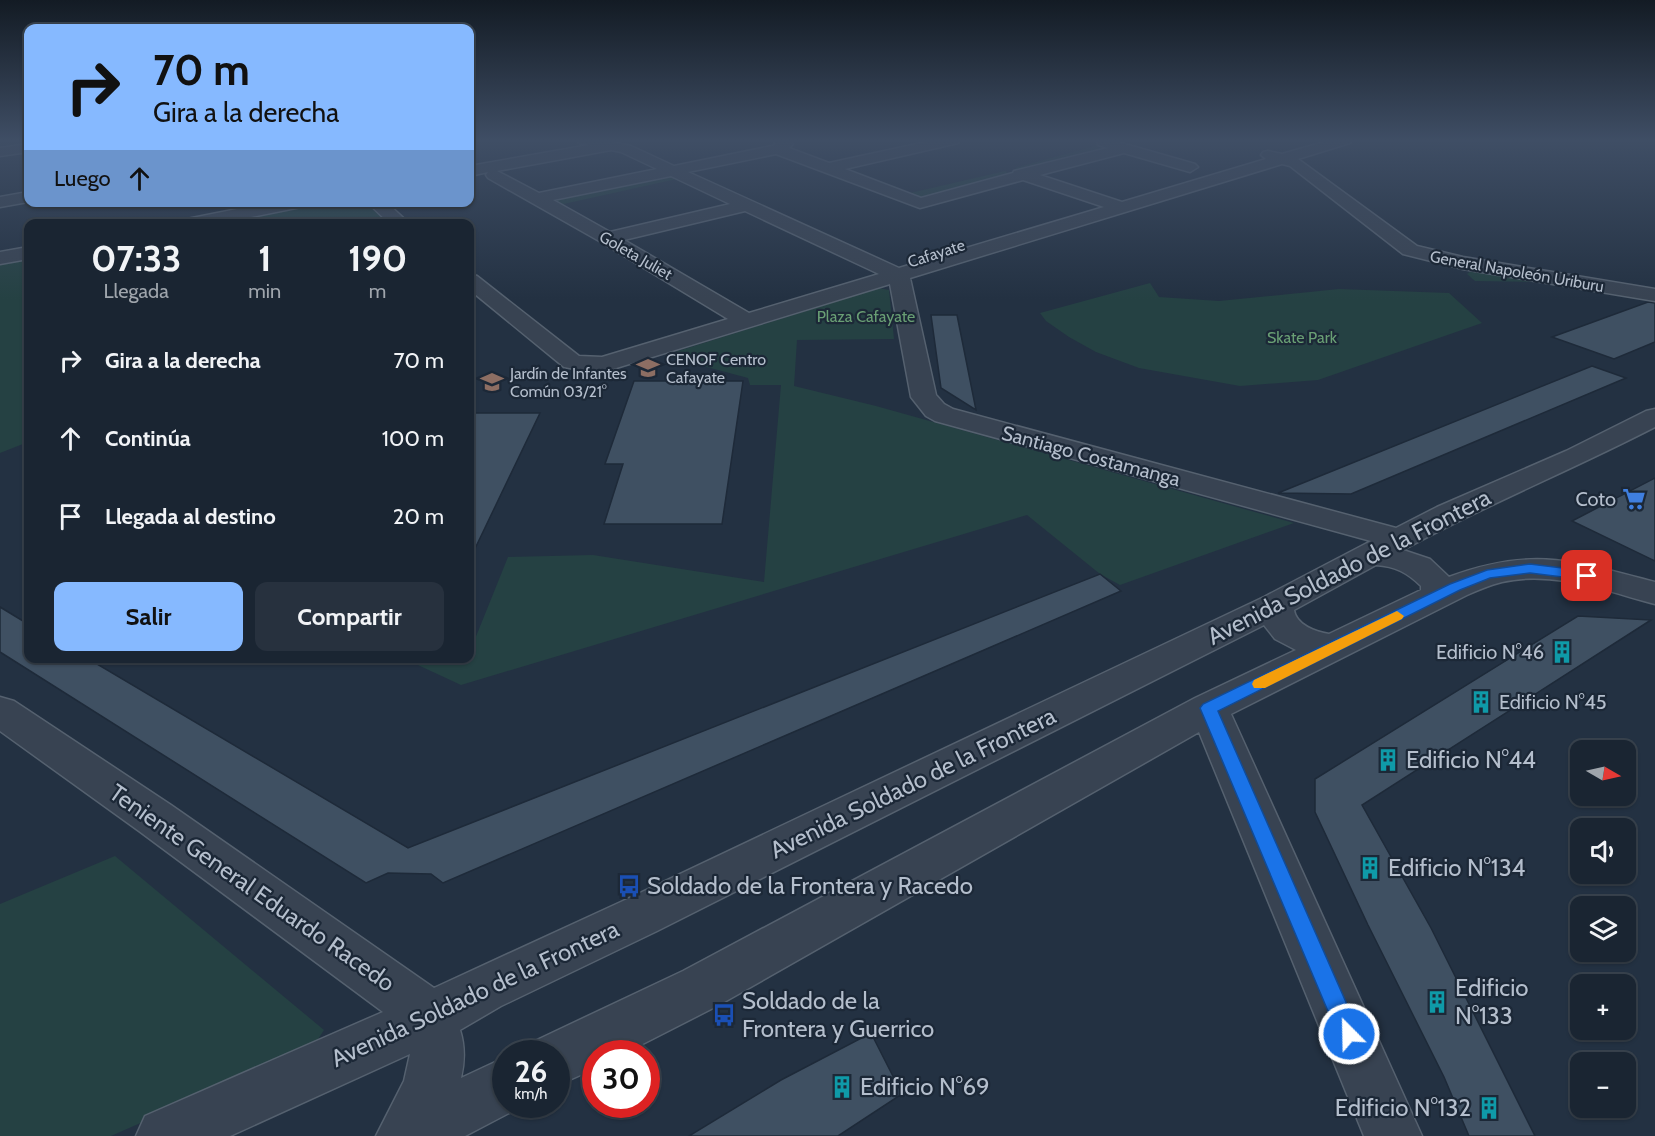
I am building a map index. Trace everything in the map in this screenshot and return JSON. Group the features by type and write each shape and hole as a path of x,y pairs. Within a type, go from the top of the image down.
{"street":[{"name":"Goleta Juliet","path":"525,193 608,238 740,317"},
{"path":"542,203 589,193"},
{"path":"721,193 892,273"},
{"path":"897,194 901,193"},
{"path":"897,194 920,203 957,193"},
{"path":"1078,193 1111,204"},
{"name":"Cafayate","path":"554,349 587,351 609,349 740,317 892,273 1148,193"},
{"name":"General Napoleón Uriburu","path":"1335,193 1410,250 1463,263 1655,295"},
{"path":"0,202 24,198"},
{"path":"608,238 748,205"},
{"path":"213,219 275,207"},
{"path":"381,207 394,219"},
{"path":"0,258 24,254"},
{"name":"Santiago Costamanga","path":"892,273 924,397 935,410 962,421 1386,547 1389,555 1422,567 1433,577 1439,587 1437,596"},
{"name":"Cafayate","path":"474,283 554,349 572,362 582,364 617,360 740,317"},
{"name":"Avenida Soldado de la Frontera","path":"165,1136 427,1019 483,989 640,916 1276,605 1448,513 1576,457 1655,417"},
{"path":"570,1052 701,988 1209,708 1437,596 1487,574 1506,570 1558,570 1655,593"},
{"path":"1276,605 1276,614 1280,623 1290,632 1310,642 1333,647"},
{"path":"1209,708 1393,1136"},
{"name":"Teniente General Eduardo Racedo","path":"0,711 412,1002 427,1019 435,1033 436,1063 424,1100 406,1136"},
{"path":"406,1136 492,1092"}],"green space":[{"path":"563,193 613,193 550,207 535,199"},
{"path":"910,193 942,193 923,198 906,194"},
{"path":"292,207 370,207 383,219 229,219"},
{"path":"24,257 24,444 0,453 0,261"},
{"path":"1472,270 1551,282 1475,281 1467,274"},
{"name":"Skate Park","path":"1150,283 1159,297 1219,301 1339,289 1449,293 1482,323 1318,380 1240,386 1139,368 1096,352 1069,337 1046,321 1040,313"},
{"name":"Plaza Cafayate","path":"879,288 889,290 894,339 797,340 794,386 876,406 1294,523 1120,585 1100,574 1027,515 461,685 414,663 474,663 474,639 508,557 593,555 764,582 781,385 750,385 748,378 673,358 675,352"},
{"path":"115,856 324,1030 313,1047 111,1136 0,1136 0,904"}],"building":[{"path":"1648,302 1655,303 1655,342 1614,359 1552,337"},
{"path":"931,315 957,315 976,410 941,388"},
{"path":"1592,366 1626,378 1351,494 1278,493"},
{"path":"634,381 743,381 722,524 604,524 623,464 605,464"},
{"path":"474,413 540,413 474,551"},
{"name":"Coto","path":"1655,478 1655,561 1572,521"},
{"path":"1100,574 1121,591 443,883 431,874 388,873 366,883 0,652 0,607 24,622 24,663 95,663 408,848"},
{"path":"1578,616 1651,620 1362,805 1431,928 1535,1136 1469,1136 1444,1077 1368,925 1315,812 1315,779"},
{"name":"Edificio N°69","path":"871,1033 902,1094 838,1136 689,1136 781,1080"}],"slow traffic":[{"path":"1260,684 1397,616"}],"place":[{"name":"CENOF Centro Cafayate","path":"648,368"},
{"name":"Jardín de Infantes Común 03/21°","path":"492,382"},
{"name":"Coto","path":"1634,499"},
{"name":"Edificio N°46","path":"1562,652"},
{"name":"Edificio N°45","path":"1481,702"},
{"name":"Edificio N°44","path":"1388,760"},
{"name":"Edificio N°134","path":"1370,868"},
{"name":"Soldado de la Frontera y Racedo","path":"629,886"},
{"name":"Edificio N°133","path":"1437,1002"},
{"name":"Soldado de la Frontera y Guerrico","path":"724,1015"},
{"name":"Edificio N°69","path":"842,1087"},
{"name":"Edificio N°132","path":"1489,1108"}],"route":[{"path":"1349,1034 1209,708 1455,587 1487,574 1530,569 1558,570 1587,576"}]}
